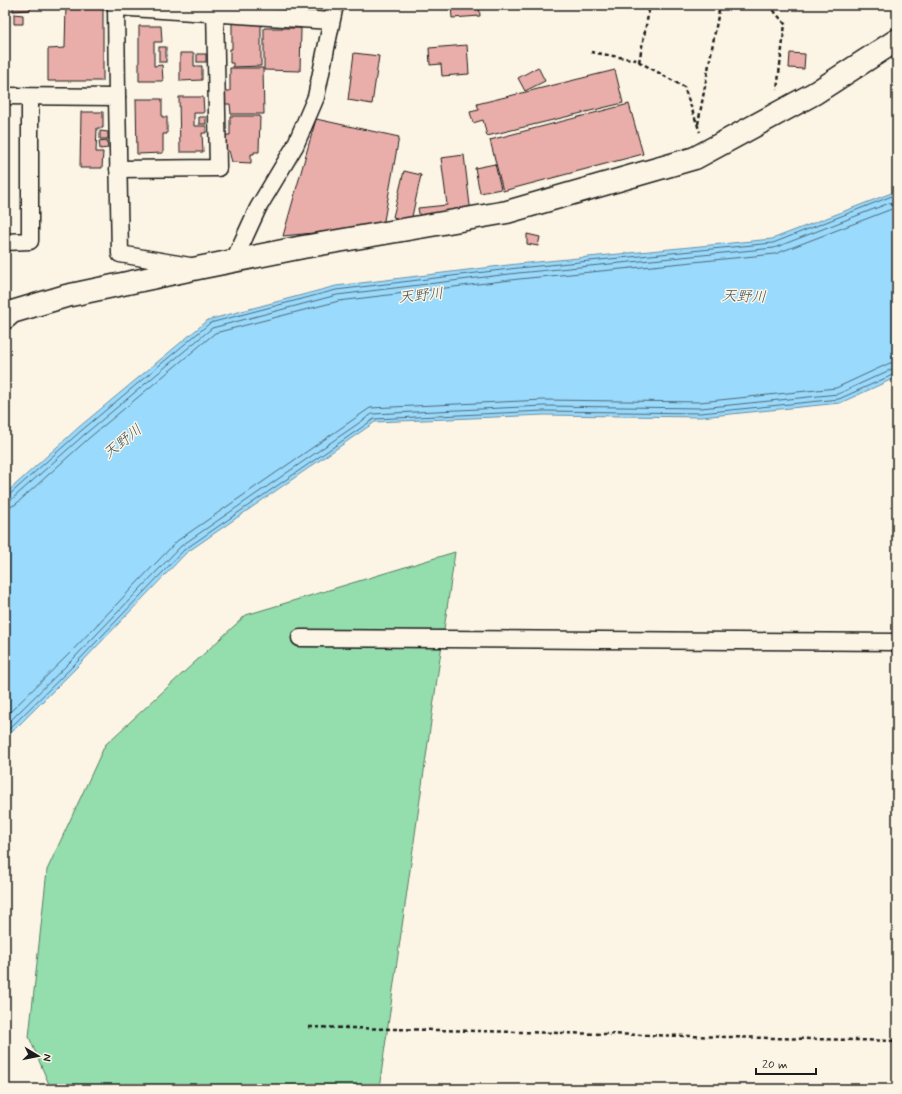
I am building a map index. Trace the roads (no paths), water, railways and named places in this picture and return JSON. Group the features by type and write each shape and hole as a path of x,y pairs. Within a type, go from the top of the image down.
{"street":[{"path":"234,260 258,208 296,146 316,97 335,5"},
{"path":"198,268 120,254 116,6 216,9 332,21"},
{"path":"118,169 218,168 216,9"},
{"path":"5,318 12,312 66,296 234,260 507,212 695,158 815,93 897,40"},
{"path":"5,96 117,97"},
{"path":"5,242 30,241 30,96"},
{"path":"300,638 897,642"}],"water":[{"name":"天野川","path":"897,189 897,377 840,403 701,417 544,415 375,422 186,553 80,664 9,735 5,746 5,494 79,427 208,320 336,286 517,264 772,239 894,192"}]}
